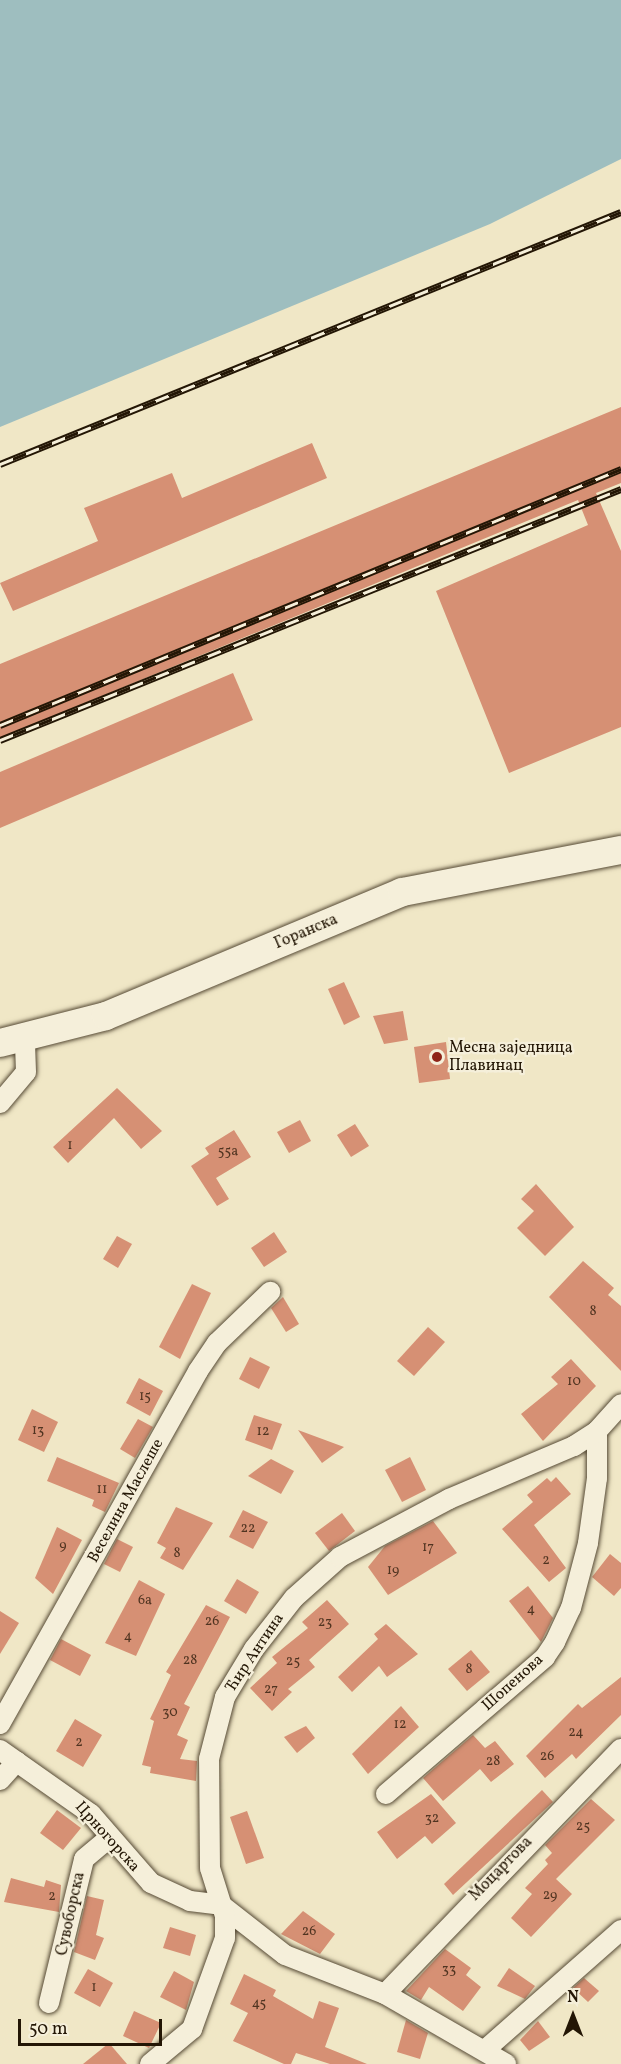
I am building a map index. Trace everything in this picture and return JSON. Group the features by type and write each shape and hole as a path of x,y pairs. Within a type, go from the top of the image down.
{"main road":[{"name":"Горанска","path":"12,1040 106,1016 402,892 621,850"}],"street":[{"path":"0,1103 26,1071 12,1040"},
{"name":"Веселина Маслеше","path":"0,1724 198,1371 217,1343 270,1292"},
{"name":"Ћир Антина","path":"150,2064 192,2029 225,1938 221,1905 208,1842 211,1749 225,1697 272,1624 318,1574 356,1546 597,1431 621,1404"},
{"name":"Шопенова","path":"386,1794 545,1657 555,1642 571,1608 588,1544 597,1478 597,1431"},
{"name":"Моцартова","path":"385,1994 621,1749"},
{"name":"Црногорска","path":"0,1750 70,1797 110,1837 134,1868 166,1893 221,1905"},
{"path":"0,1780 17,1761"},
{"name":"Сувоборска","path":"49,2003 84,1859 110,1837"},
{"path":"221,1905 302,1965 385,1994 486,2049 506,2064"},
{"path":"486,2049 621,1930"}],"water":[{"path":"0,0 621,0 621,159 490,224 0,427"}],"building":[{"path":"621,407 621,483 596,493 621,551 621,727 509,773 436,591 588,525 578,500 0,738 0,664"},
{"path":"312,443 327,478 13,611 0,583 98,541 84,508 172,473 182,498"},
{"path":"233,673 253,720 0,828 0,772"},
{"path":"344,982 360,1017 344,1025 328,989"},
{"path":"403,1011 408,1040 384,1044 373,1016"},
{"path":"446,1042 450,1079 419,1083 414,1047"},
{"path":"117,1088 162,1131 141,1149 114,1118 68,1163 53,1147"},
{"path":"300,1120 311,1141 289,1153 277,1132"},
{"path":"355,1124 369,1146 351,1157 337,1135"},
{"path":"234,1130 251,1157 216,1178 229,1199 217,1206 191,1166 209,1154 205,1148"},
{"path":"536,1184 574,1227 545,1256 517,1228 534,1211 521,1199"},
{"path":"274,1232 287,1252 264,1267 251,1248"},
{"path":"117,1236 132,1244 118,1268 103,1259"},
{"path":"583,1261 614,1288 608,1295 621,1306 621,1371 549,1297"},
{"path":"192,1284 211,1293 180,1359 159,1347"},
{"path":"283,1297 299,1324 286,1332 271,1308"},
{"path":"428,1327 445,1342 414,1376 397,1361"},
{"path":"250,1357 270,1367 259,1389 239,1379"},
{"path":"571,1359 596,1386 543,1441 521,1414 558,1384 551,1377"},
{"path":"139,1378 163,1391 150,1416 126,1403"},
{"path":"32,1409 58,1422 44,1452 18,1440"},
{"path":"254,1415 282,1424 272,1450 245,1440"},
{"path":"138,1419 153,1427 135,1458 120,1449"},
{"path":"298,1430 344,1447 322,1463"},
{"path":"57,1457 119,1483 105,1512 92,1506 94,1500 47,1481"},
{"path":"410,1457 426,1490 402,1502 385,1470"},
{"path":"271,1459 294,1471 281,1494 248,1476"},
{"path":"556,1477 571,1494 534,1525 566,1568 549,1582 502,1529 533,1502 527,1495 547,1478 551,1482"},
{"path":"176,1507 213,1523 183,1570 160,1558 166,1548 157,1543"},
{"path":"243,1510 268,1522 253,1549 229,1537"},
{"path":"342,1513 355,1531 329,1551 315,1533"},
{"path":"433,1521 457,1553 388,1595 368,1567 385,1546"},
{"path":"57,1527 82,1540 53,1594 35,1578"},
{"path":"117,1539 133,1547 120,1572 104,1564"},
{"path":"610,1554 621,1563 621,1588 614,1596 592,1577"},
{"path":"237,1579 259,1592 246,1614 224,1601"},
{"path":"139,1580 165,1594 136,1656 105,1643"},
{"path":"528,1586 553,1618 541,1642 509,1601"},
{"path":"327,1600 349,1624 309,1660 315,1667 288,1689 292,1692 272,1711 250,1688 277,1663 272,1657 308,1628 302,1622"},
{"path":"206,1605 230,1617 184,1704 190,1707 177,1735 188,1740 180,1759 197,1761 196,1781 150,1773 151,1767 142,1765 154,1721 150,1719 171,1675 166,1672"},
{"path":"0,1611 19,1623 0,1654"},
{"path":"386,1624 418,1654 387,1677 379,1666 352,1692 338,1677 378,1639 374,1634"},
{"path":"61,1639 91,1655 80,1676 50,1660"},
{"path":"471,1650 490,1672 467,1691 448,1669"},
{"path":"621,1677 621,1715 576,1759 572,1754 545,1778 526,1756 578,1704 582,1708"},
{"path":"401,1706 419,1727 368,1774 352,1754"},
{"path":"75,1719 102,1735 83,1767 56,1751"},
{"path":"306,1726 315,1738 297,1753 284,1737"},
{"path":"473,1735 485,1748 495,1741 514,1764 491,1782 480,1769 443,1801 423,1778"},
{"path":"542,1790 553,1802 453,1895 444,1884"},
{"path":"431,1794 456,1823 432,1844 425,1836 397,1859 377,1832"},
{"path":"591,1799 615,1820 556,1879 572,1894 531,1937 511,1918 532,1894 525,1888 548,1864 545,1860 552,1853 545,1845"},
{"path":"57,1810 81,1828 63,1850 40,1833"},
{"path":"247,1811 264,1858 246,1864 230,1817"},
{"path":"11,1878 44,1887 46,1880 61,1885 59,1912 4,1902"},
{"path":"87,1896 104,1900 96,1935 104,1938 95,1960 74,1952"},
{"path":"303,1911 335,1934 320,1954 281,1934"},
{"path":"170,1927 196,1935 190,1956 163,1948"},
{"path":"445,1949 471,1968 466,1975 481,1987 463,2011 429,1987 421,2000 406,1991"},
{"path":"509,1968 535,1986 525,1999 497,1986"},
{"path":"88,1969 113,1983 100,2007 74,1993"},
{"path":"174,1971 194,1982 186,2010 160,1997"},
{"path":"244,1974 276,1990 273,1996 313,2019 319,2001 339,2008 325,2047 367,2064 330,2064 296,2053 291,2064 284,2064 233,2041 248,2013 230,2004"},
{"path":"584,1978 599,1991 588,2002 573,1988"},
{"path":"134,2011 161,2023 149,2048 123,2036"},
{"path":"406,2020 428,2033 420,2059 397,2052"},
{"path":"538,2021 550,2037 529,2051 520,2040"},
{"path":"109,2043 127,2064 83,2064"}],"railway":[{"path":"0,464 621,212"},
{"path":"0,725 621,469"},
{"path":"0,740 621,489"}],"place":[{"name":"Месна заједница Плавинац","path":"437,1057"}]}
